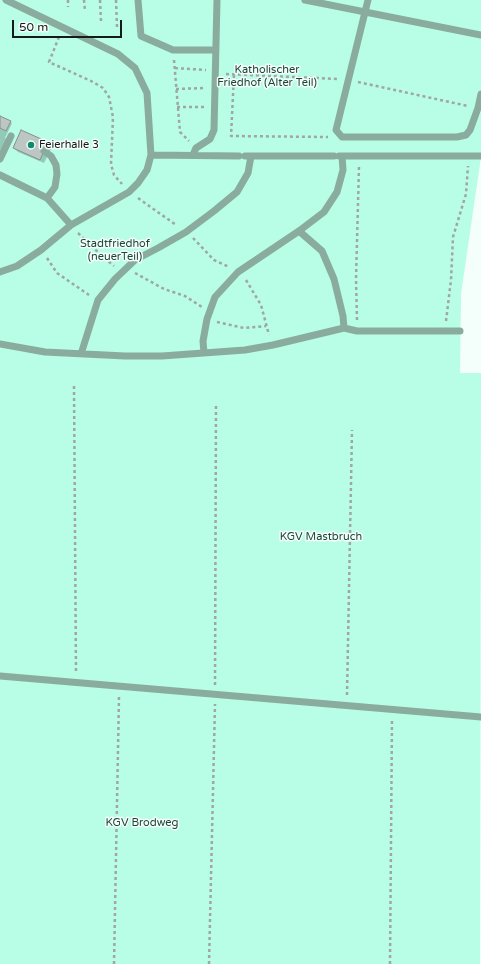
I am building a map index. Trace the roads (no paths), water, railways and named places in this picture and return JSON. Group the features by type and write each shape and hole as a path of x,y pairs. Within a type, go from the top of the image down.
{"lane":[{"path":"0,272 17,266 41,250 71,225 129,192 138,183 147,170 151,155 147,93 135,68 118,54 6,0"},
{"path":"138,0 141,36 173,50 216,50"},
{"path":"193,155 196,148 210,140 214,130 217,0"},
{"path":"305,0 481,35"},
{"path":"368,0 336,130 342,137 457,137 466,135 470,130 478,108 481,94"},
{"path":"0,159 11,136"},
{"path":"44,150 51,156 56,165 57,174 55,187 47,198"},
{"path":"151,155 481,156"},
{"path":"80,354 98,300 115,279 135,260 186,232 214,212 238,192 248,173 245,156"},
{"path":"204,353 203,341 207,319 215,297 238,272 299,231 324,212 337,192 343,170 338,156"},
{"path":"0,175 47,198 71,225"},
{"path":"299,231 322,251 334,280 343,316 344,328"},
{"path":"0,344 45,352 125,356 245,350 344,328 357,331 460,331"},
{"path":"0,676 481,717"}],"place":[{"name":"Feierhalle 3","path":"31,145"}],"park label":[{"name":"Katholischer Friedhof (Alter Teil)","path":"267,76"},
{"name":"Stadtfriedhof (neuerTeil)","path":"115,250"},
{"name":"KGV Mastbruch","path":"321,537"},
{"name":"KGV Brodweg","path":"142,823"}]}
